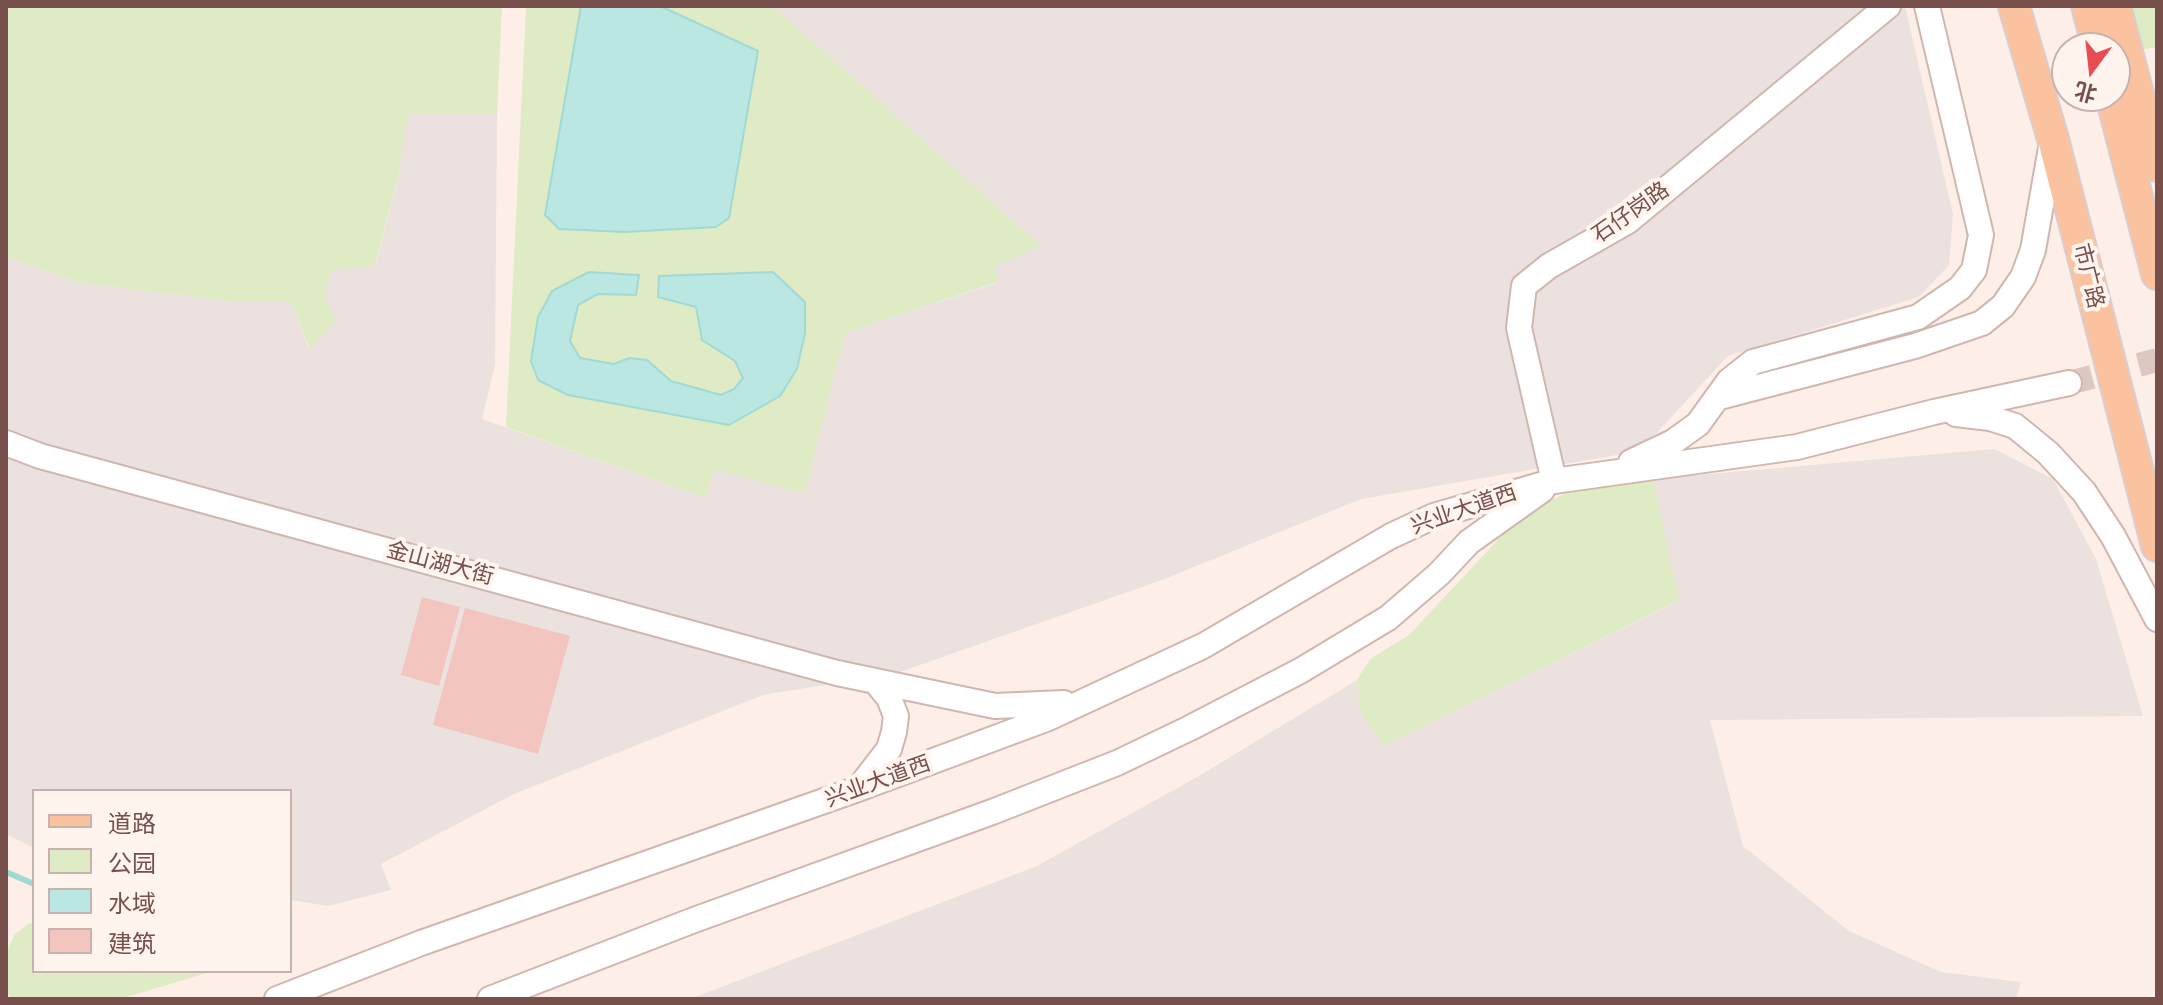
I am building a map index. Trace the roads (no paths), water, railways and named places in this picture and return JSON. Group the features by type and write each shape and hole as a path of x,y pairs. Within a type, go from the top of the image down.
{"main road":[{"name":"市广路","path":"2014,6 2053,139 2157,546"},
{"path":"2087,6 2094,32"},
{"path":"2115,6 2157,166"},
{"path":"2115,112 2157,274"}],"street":[{"name":"石仔岗路","path":"1554,481 1519,328 1519,305 1524,286 1549,266 1628,221 1888,6"},
{"path":"1613,471 1673,442 1698,424 1739,370 1753,362 1918,317 1960,288 1974,270 1981,235 1927,6"},
{"path":"1720,397 1939,339 1982,323 2003,306 2023,277 2033,250 2053,139"},
{"path":"1554,481 1797,447 1934,412 2069,383"},
{"path":"1934,412 1990,418 2015,426 2048,453 2084,492 2113,536 2157,619"},
{"name":"金山湖大街","path":"6,443 40,456 876,682 995,706 1062,704 1109,690"},
{"name":"兴业大道西","path":"277,999 421,943 990,741 1203,646 1391,536 1434,516 1554,481"},
{"name":"兴业大道西","path":"490,999 694,920 992,812 1117,763 1190,728 1300,671 1388,618 1469,542 1554,481"},
{"path":"858,789 889,749 894,732 896,716 889,698 876,682"}],"water":[{"path":"581,6 660,6 758,51 729,218 716,227 625,232 559,229 545,215"},
{"path":"589,272 639,275 636,295 598,294 578,305 570,341 580,358 614,364 629,358 647,360 671,381 721,395 734,389 743,378 735,361 702,340 696,307 658,297 659,276 773,272 805,302 805,333 797,369 780,396 729,425 568,395 538,380 531,361 538,317 552,291"}],"waterway":[{"path":"6,872 32,883"}],"tunnel":[{"path":"2069,383 2157,360"}]}
